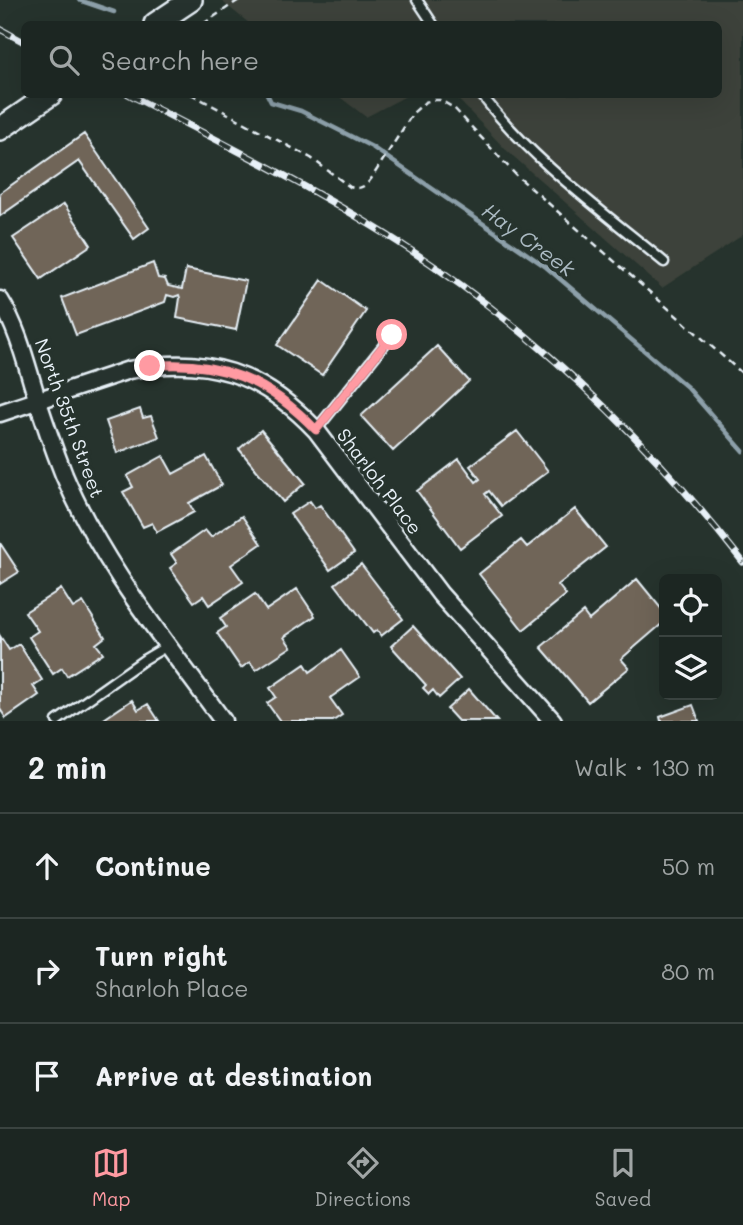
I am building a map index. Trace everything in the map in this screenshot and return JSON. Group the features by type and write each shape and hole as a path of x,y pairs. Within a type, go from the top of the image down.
{"street":[{"path":"160,21 191,0"},
{"path":"0,129 45,98"},
{"name":"North 35th Street","path":"0,300 19,338 37,400 64,474 103,550 223,721"},
{"name":"Sharloh Place","path":"0,413 129,370 170,364 196,365 231,373 264,386 316,430 440,594 553,721"}],"lane":[{"path":"417,0 431,21"},
{"path":"484,98 533,153 664,262"},
{"path":"316,430 392,335"},
{"path":"57,721 169,645"}],"path":[{"path":"208,21 239,0"},
{"path":"198,98 311,158 356,189 362,188 371,179 413,113 425,102 440,100 447,103 515,174 743,374"}],"shaded area":[{"path":"220,0 743,0 743,235 662,288 505,149 457,98 722,98 722,21 246,21"},
{"path":"341,98 402,98 366,117"}],"building":[{"path":"84,134 149,228 134,239 79,161 0,216 0,193"},
{"path":"64,204 91,245 41,279 13,238"},
{"path":"153,263 158,278 165,279 168,286 182,289 186,269 246,281 236,330 177,318 179,295 167,295 165,302 76,335 62,298"},
{"path":"322,280 366,311 322,375 277,345"},
{"path":"437,346 469,381 393,451 361,416"},
{"path":"140,409 143,418 151,416 159,437 117,453 106,421"},
{"path":"261,430 305,483 283,502 239,449"},
{"path":"517,431 548,471 501,506 489,491 485,494 502,516 460,548 417,491 459,459 476,482 480,479 470,466"},
{"path":"163,456 173,474 206,456 222,485 189,503 194,512 157,532 152,523 143,527 123,492 133,487 127,476"},
{"path":"310,501 315,508 320,505 354,553 330,570 290,514"},
{"path":"575,509 606,547 558,585 566,595 523,630 479,574 521,540 527,547"},
{"path":"242,516 261,544 231,565 243,582 209,605 203,596 194,602 170,568 177,563 171,554 205,530 211,537"},
{"path":"0,543 19,572 0,584"},
{"path":"361,564 403,619 381,636 377,630 373,633 335,584"},
{"path":"637,579 659,606 659,626 621,659 629,668 588,702 541,647 583,612 589,620"},
{"path":"61,589 73,608 83,602 105,637 96,644 103,653 67,676 62,668 53,674 29,637 38,631 25,612"},
{"path":"297,589 315,616 284,637 291,647 256,670 250,662 241,668 217,633 226,627 220,618 255,594 266,610"},
{"path":"413,626 460,679 439,698 433,690 429,694 423,688 426,685 391,646"},
{"path":"0,636 9,650 19,644 42,680 33,686 39,695 6,718 0,709"},
{"path":"341,650 360,677 330,698 342,715 333,721 280,721 267,703 276,697 270,688 305,664 310,672"},
{"path":"469,689 497,721 458,721 447,709"},
{"path":"132,700 138,710 148,704 159,721 101,721"},
{"path":"693,705 699,721 661,721 660,717"}],"waterway":[{"name":"Hay Creek","path":"79,0 114,12"},
{"name":"Hay Creek","path":"269,98 271,102 301,111 372,147 546,267 687,387 743,451"}],"railway":[{"path":"0,29 21,40"},
{"path":"136,98 332,202 398,242 494,310 584,387 626,429 706,516 743,562"}],"route":[{"path":"150,366 196,365 243,377 282,398 316,430 392,335"}]}
